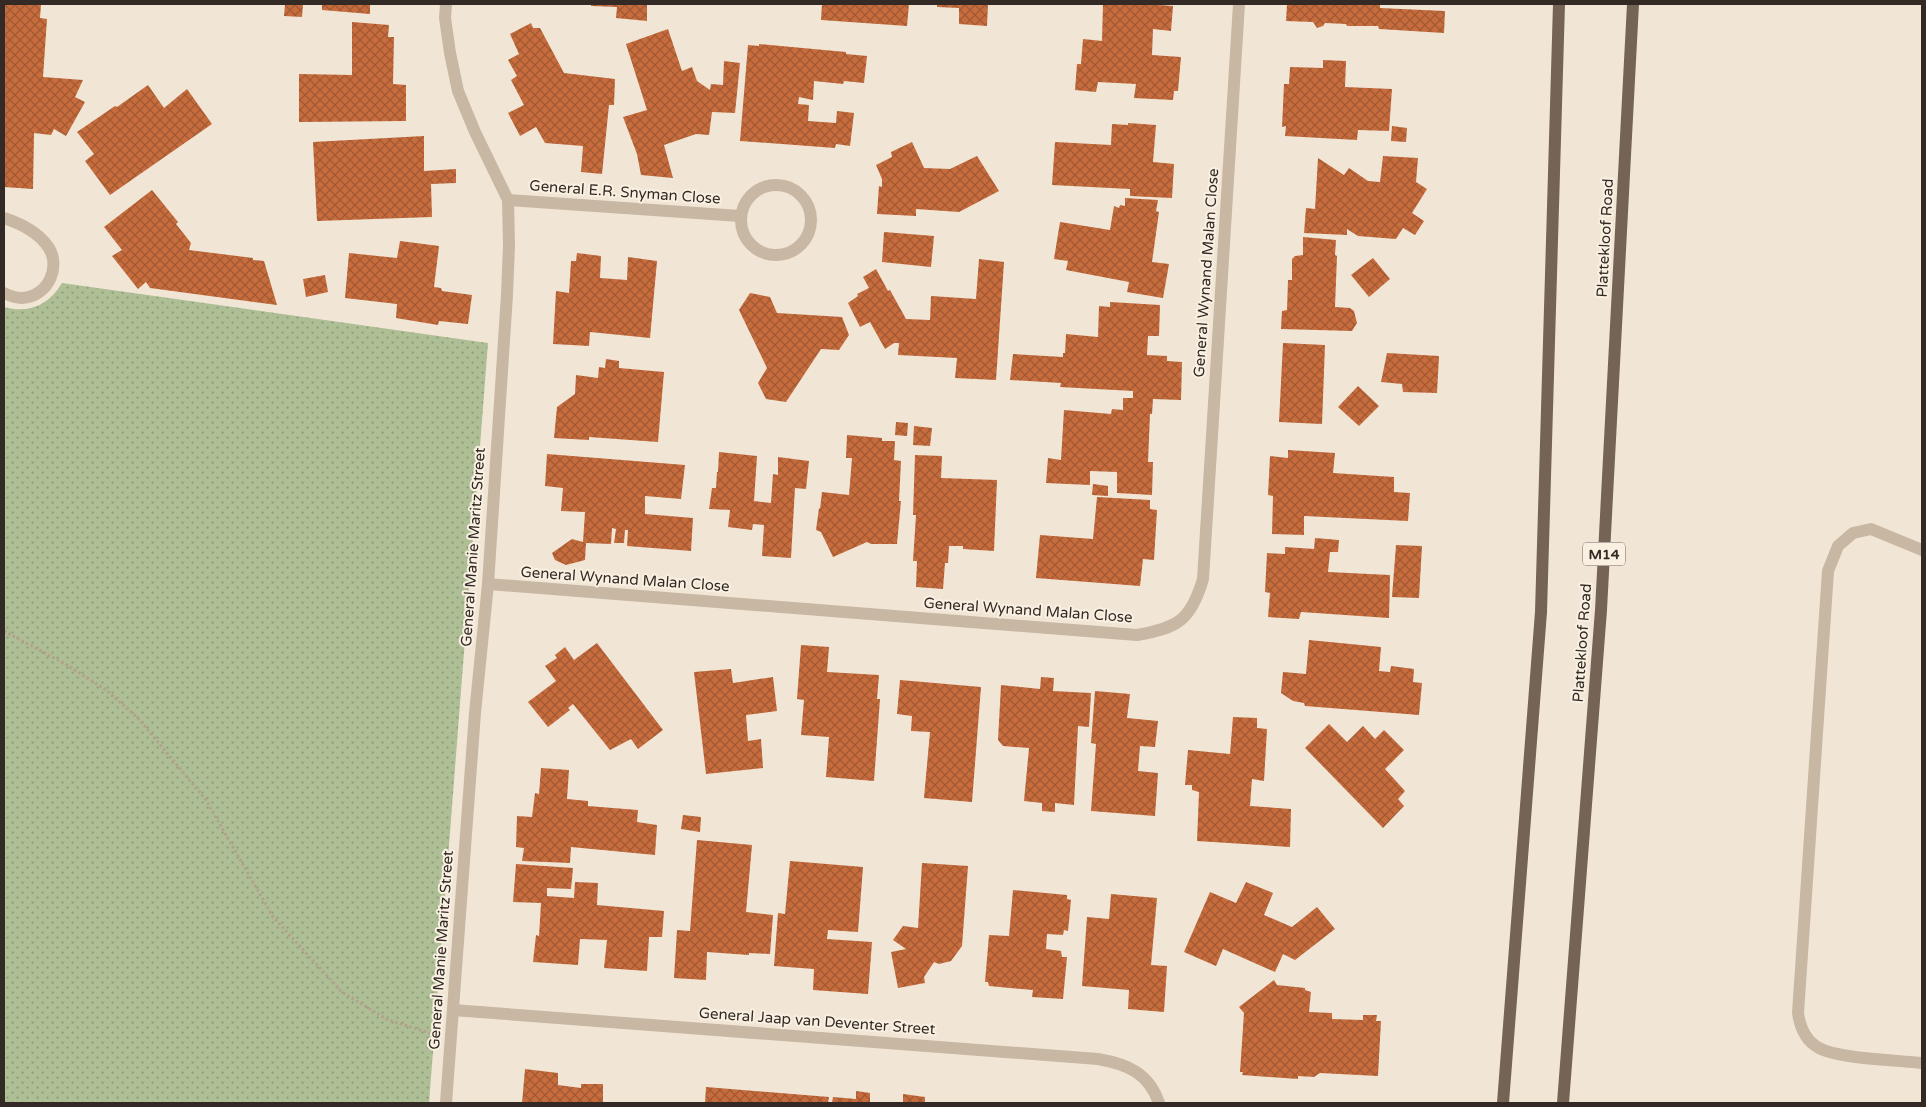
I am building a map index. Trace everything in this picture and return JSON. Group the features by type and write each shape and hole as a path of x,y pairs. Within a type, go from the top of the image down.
{"main road":[{"path":"1503,1103 1541,612 1559,4"},
{"name":"Plattekloof Road","path":"1563,1103 1601,610 1633,4"}],"street":[{"name":"General Manie Maritz Street","path":"446,4 445,18 458,91 475,132 508,200 509,245 508,295 488,584 475,713 446,1103"},
{"name":"General Wynand Malan Close","path":"488,584 1137,635 1163,631 1181,620 1196,600 1203,579 1239,4"},
{"name":"General E.R. Snyman Close","path":"773,184 789,186 802,195 811,210 812,226 805,242 790,254 772,256 754,249 743,235 740,216 746,201 757,190 773,184"},
{"name":"General E.R. Snyman Close","path":"508,200 740,216"},
{"path":"4,218 28,230 47,244 52,254 54,265 52,276 40,292 22,298 4,293"},
{"path":"1922,550 1871,530 1853,533 1838,546 1828,571 1798,1013 1800,1026 1808,1039 1819,1048 1835,1054 1922,1063"},
{"name":"General Jaap van Deventer Street","path":"454,1010 1098,1059 1116,1062 1132,1068 1155,1091 1159,1103"}],"path":[{"path":"4,631 67,665 106,690 138,718 206,800 273,917 342,992 388,1020 451,1040"}],"green space":[{"path":"62,283 488,343 429,1103 4,1103 4,307 22,309 38,306 51,297"}],"building":[{"path":"4,4 41,4 40,18 47,19 43,77 83,80 75,97 85,102 66,136 54,129 51,135 34,133 33,189 4,187"},
{"path":"285,4 303,4 302,17 284,16"},
{"path":"322,4 370,4 370,14 322,10"},
{"path":"591,4 647,4 647,21 616,18 617,7 591,6"},
{"path":"822,4 909,4 907,26 821,20"},
{"path":"937,4 988,4 987,26 959,24 959,8 937,7"},
{"path":"1103,4 1173,6 1171,31 1153,29 1152,55 1181,57 1178,91 1174,91 1173,100 1134,98 1136,84 1098,82 1096,92 1075,90 1077,64 1081,64 1083,39 1102,41"},
{"path":"1287,4 1380,4 1380,8 1445,11 1444,33 1325,23 1317,28 1313,22 1286,21"},
{"path":"352,22 389,25 388,37 394,37 393,84 406,85 406,121 299,122 299,74 352,75"},
{"path":"531,23 533,28 540,28 564,73 615,79 614,105 609,105 602,174 581,172 583,146 545,143 536,127 520,136 508,113 524,105 511,80 517,76 508,60 519,54 510,34"},
{"path":"668,29 682,71 692,67 697,81 710,90 711,84 723,85 724,61 740,63 735,113 712,112 709,135 696,134 664,145 673,178 641,175 637,154 623,117 647,110 626,44"},
{"path":"759,44 846,52 846,54 867,56 864,83 844,81 843,84 814,81 813,100 799,97 798,104 809,105 808,121 836,123 837,111 854,113 850,146 836,144 835,148 740,141 748,45 759,46"},
{"path":"1323,60 1346,61 1345,87 1392,89 1389,131 1358,130 1357,140 1285,136 1286,126 1282,127 1284,84 1289,84 1290,67 1323,68"},
{"path":"148,85 164,108 187,89 212,124 110,195 85,161 94,154 77,132"},
{"path":"1128,123 1156,125 1153,162 1174,164 1172,198 1130,196 1130,189 1052,185 1055,142 1111,145 1112,124 1128,125"},
{"path":"1392,126 1407,128 1406,142 1391,141"},
{"path":"424,136 424,171 456,169 456,183 431,184 432,217 317,221 313,142"},
{"path":"912,142 924,168 950,169 977,156 999,191 959,212 916,209 916,216 877,214 879,186 882,187 882,179 876,165 892,157 891,152"},
{"path":"1383,156 1418,158 1416,182 1427,189 1412,213 1424,221 1415,235 1403,228 1396,239 1358,236 1347,229 1347,235 1304,233 1306,208 1315,209 1318,158 1344,175 1349,168 1368,181 1380,182"},
{"path":"152,190 178,222 176,224 191,243 189,250 264,261 277,305 150,288 146,282 138,289 112,256 122,250 104,227"},
{"path":"1125,198 1158,200 1156,211 1159,212 1152,262 1169,264 1163,298 1127,292 1129,282 1066,270 1068,261 1054,259 1060,222 1110,230 1114,206 1119,208 1120,205 1125,206"},
{"path":"884,232 934,236 931,267 882,262"},
{"path":"1303,237 1336,240 1335,307 1350,308 1354,311 1357,323 1352,331 1281,329 1282,311 1287,310 1288,280 1292,280 1292,259 1295,256 1303,255"},
{"path":"400,241 439,246 434,287 441,288 442,291 472,295 468,324 439,321 438,325 396,318 397,304 345,298 349,253 397,258"},
{"path":"577,253 601,256 600,278 627,280 628,257 657,261 650,338 590,332 589,346 553,344 556,291 569,293 571,261 576,261"},
{"path":"1373,258 1390,279 1369,297 1351,275"},
{"path":"979,259 1004,262 996,380 955,378 957,358 898,355 899,343 894,343 885,349 870,322 860,327 848,303 858,296 857,294 869,288 863,277 876,269 906,319 930,320 931,296 976,299"},
{"path":"325,275 328,292 306,297 303,279"},
{"path":"750,293 770,297 777,313 842,317 849,335 839,350 821,349 786,402 766,399 758,383 767,368 739,310"},
{"path":"1110,302 1160,305 1159,336 1148,336 1147,355 1167,356 1167,361 1182,362 1181,400 1153,399 1152,414 1150,414 1148,462 1153,462 1152,495 1117,493 1117,472 1090,471 1090,485 1046,483 1048,458 1061,460 1064,410 1111,414 1112,409 1123,410 1123,398 1133,398 1133,391 1060,387 1061,383 1010,380 1013,354 1063,357 1066,334 1098,337 1099,306 1110,307"},
{"path":"1283,343 1325,345 1322,424 1279,422"},
{"path":"1387,353 1439,356 1437,393 1403,392 1402,384 1381,382"},
{"path":"606,359 619,361 619,368 664,372 658,442 589,437 589,440 554,438 557,407 575,394 576,375 598,378 599,367 605,368"},
{"path":"1358,386 1379,406 1359,426 1338,407"},
{"path":"896,422 908,423 907,436 895,435"},
{"path":"914,426 932,428 930,446 913,445"},
{"path":"847,435 882,438 882,441 895,441 894,460 901,461 899,501 901,501 897,544 871,544 867,542 833,557 821,532 816,530 822,492 849,495 852,458 846,458"},
{"path":"1288,450 1335,453 1333,473 1394,477 1394,492 1410,493 1408,521 1304,516 1304,535 1272,534 1273,496 1268,495 1270,456 1288,458"},
{"path":"719,452 757,456 754,501 771,503 773,474 778,475 778,457 809,461 806,489 795,488 791,558 762,556 764,525 753,524 752,530 728,527 730,510 709,509 712,488 716,488"},
{"path":"547,454 685,465 681,499 645,496 645,514 693,518 691,551 627,546 628,530 625,530 624,543 614,543 616,529 612,528 611,544 586,543 585,560 566,565 555,560 552,553 572,539 583,542 585,512 561,511 563,488 545,486"},
{"path":"915,455 942,456 941,478 997,480 994,551 963,549 963,546 949,546 948,563 945,563 943,589 916,587 917,561 913,561 916,515 913,515"},
{"path":"1093,484 1108,486 1108,496 1092,495"},
{"path":"1097,497 1150,500 1150,509 1157,510 1154,560 1143,559 1140,586 1036,578 1040,535 1093,539"},
{"path":"1315,538 1339,540 1338,552 1330,552 1328,572 1390,575 1389,618 1301,612 1299,619 1268,617 1270,593 1265,592 1267,553 1285,554 1285,547 1314,549"},
{"path":"1396,545 1422,546 1419,598 1392,597"},
{"path":"1309,640 1381,647 1379,671 1390,672 1391,666 1414,669 1413,682 1422,683 1419,715 1305,706 1304,703 1293,701 1281,693 1283,672 1306,674"},
{"path":"597,643 663,730 638,749 631,739 610,750 573,704 568,708 570,710 548,727 528,702 556,681 545,666 557,658 555,655 565,647 574,660"},
{"path":"801,645 829,647 827,672 879,675 877,699 880,699 874,781 826,777 829,737 801,735 804,700 797,699"},
{"path":"731,669 733,683 773,677 777,711 746,715 748,741 761,739 763,768 706,774 694,672"},
{"path":"1041,677 1054,678 1053,691 1091,693 1089,727 1078,726 1074,805 1055,803 1055,812 1042,811 1042,803 1024,801 1029,748 1003,746 998,740 1001,685 1040,689"},
{"path":"900,680 981,687 972,802 924,798 930,732 911,731 912,716 897,714"},
{"path":"1095,691 1130,694 1127,718 1158,721 1155,747 1140,746 1138,771 1158,773 1155,816 1091,811 1096,744 1091,743"},
{"path":"1233,717 1257,718 1257,728 1267,729 1264,781 1252,779 1250,806 1291,809 1290,847 1197,841 1199,792 1192,790 1192,785 1185,785 1188,750 1230,754"},
{"path":"1329,724 1347,742 1363,726 1375,739 1384,730 1404,750 1385,769 1405,791 1398,799 1404,806 1383,828 1305,748"},
{"path":"541,768 569,770 567,799 588,801 588,806 638,810 637,822 657,825 655,855 571,847 570,863 522,861 524,848 516,847 517,816 532,817 535,793 539,794"},
{"path":"683,815 701,817 700,832 681,829"},
{"path":"697,840 752,845 746,912 773,915 770,954 749,953 749,955 707,952 706,980 674,978 677,930 690,931"},
{"path":"790,861 863,867 858,932 828,930 827,939 872,942 868,994 813,990 814,969 774,966 778,913 785,914"},
{"path":"922,863 968,866 962,946 951,961 939,964 934,962 924,977 925,983 898,988 891,952 906,949 893,940 903,926 918,928"},
{"path":"516,864 573,868 571,889 547,888 547,896 574,898 575,882 598,883 597,905 664,911 662,937 649,937 647,971 604,968 607,940 580,939 578,965 533,962 536,935 539,936 541,903 513,902"},
{"path":"1246,882 1273,893 1264,915 1292,927 1317,907 1335,929 1295,960 1283,954 1275,972 1223,949 1216,966 1184,952 1210,892 1236,903"},
{"path":"1013,890 1067,895 1067,899 1071,900 1068,931 1064,930 1063,935 1047,934 1046,949 1061,951 1062,957 1067,957 1063,999 1032,997 1033,990 989,986 988,982 985,982 989,935 1009,936"},
{"path":"1111,894 1157,898 1151,965 1167,966 1164,1012 1128,1009 1129,990 1082,986 1087,917 1109,919"},
{"path":"1274,980 1277,985 1305,988 1305,990 1311,992 1309,1012 1332,1013 1332,1019 1363,1020 1363,1015 1377,1015 1376,1021 1381,1021 1378,1076 1320,1073 1314,1077 1298,1076 1298,1079 1242,1075 1243,1072 1240,1072 1244,1013 1239,1007"},
{"path":"525,1069 558,1073 558,1085 581,1088 581,1084 603,1084 603,1103 522,1103"},
{"path":"706,1087 829,1097 828,1103 705,1103"},
{"path":"856,1091 870,1093 870,1103 832,1103 833,1097 856,1099"},
{"path":"903,1094 925,1097 925,1103 903,1103"}]}
